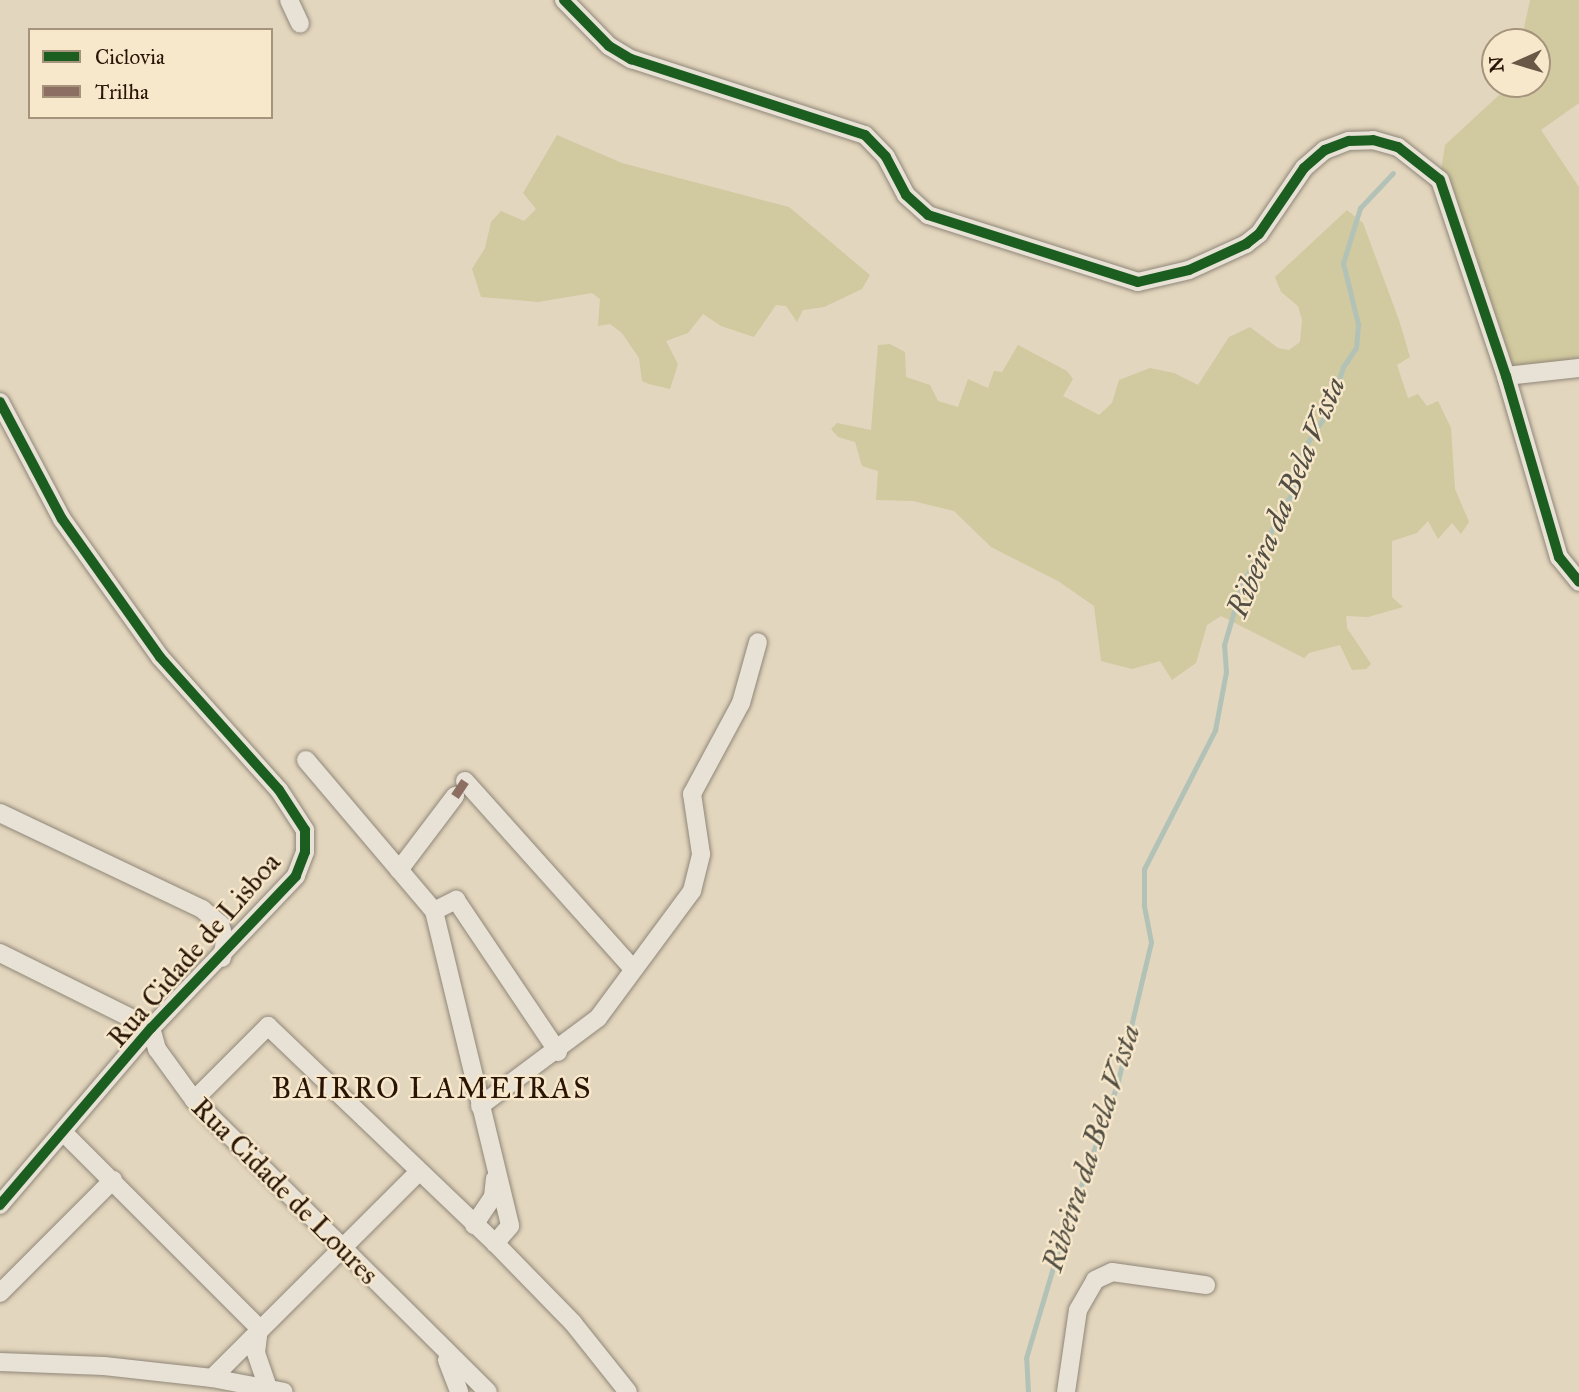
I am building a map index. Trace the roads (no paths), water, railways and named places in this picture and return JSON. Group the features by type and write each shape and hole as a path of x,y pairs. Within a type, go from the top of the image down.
{"street":[{"path":"289,0 300,24"},
{"path":"564,0 609,46 631,59 865,135 886,157 906,195 928,215 1138,282 1189,270 1246,244 1259,234 1304,168 1325,150 1349,141 1373,141 1398,147 1440,180 1506,376 1559,557 1579,582"},
{"path":"1506,376 1579,368"},
{"name":"Rua Cidade de Lisboa","path":"0,402 62,519 154,649 279,790 305,830 305,852 296,876 222,958 151,1028 65,1134 0,1205"},
{"path":"480,1106 558,1052 598,1018 692,891 701,854 692,794 741,703 758,642"},
{"path":"306,760 434,911 510,1226 495,1243"},
{"path":"399,870 460,788 633,969"},
{"path":"0,813 202,909 220,924 225,942 222,958"},
{"path":"434,911 456,900 558,1052"},
{"path":"0,953 151,1028"},
{"path":"194,1100 268,1026 418,1173 495,1243 573,1324 621,1388"},
{"name":"Rua Cidade de Loures","path":"151,1028 157,1049 194,1100 435,1342"},
{"path":"65,1134 259,1328"},
{"path":"474,1225 493,1197 496,1168"},
{"path":"212,1378 259,1328 344,1251 418,1173"},
{"path":"0,1293 113,1180"},
{"path":"1066,1392 1076,1320 1082,1297 1095,1280 1119,1273 1206,1285"},
{"path":"259,1328 256,1353 276,1390"},
{"path":"435,1342 455,1373 459,1392"},
{"path":"435,1342 488,1392"},
{"path":"0,1362 104,1366 212,1378 276,1390"}],"waterway":[{"name":"Ribeira da Bela Vista","path":"1028,1392 1026,1358 1059,1247 1117,1085 1151,942 1144,905 1144,869 1215,730 1226,672 1224,645 1242,584 1293,491 1303,467 1302,451 1330,408 1343,367 1356,348 1358,324 1343,263 1360,208 1393,173"}],"district":[{"name":"BAIRRO LAMEIRAS","path":"432,1088"}]}
